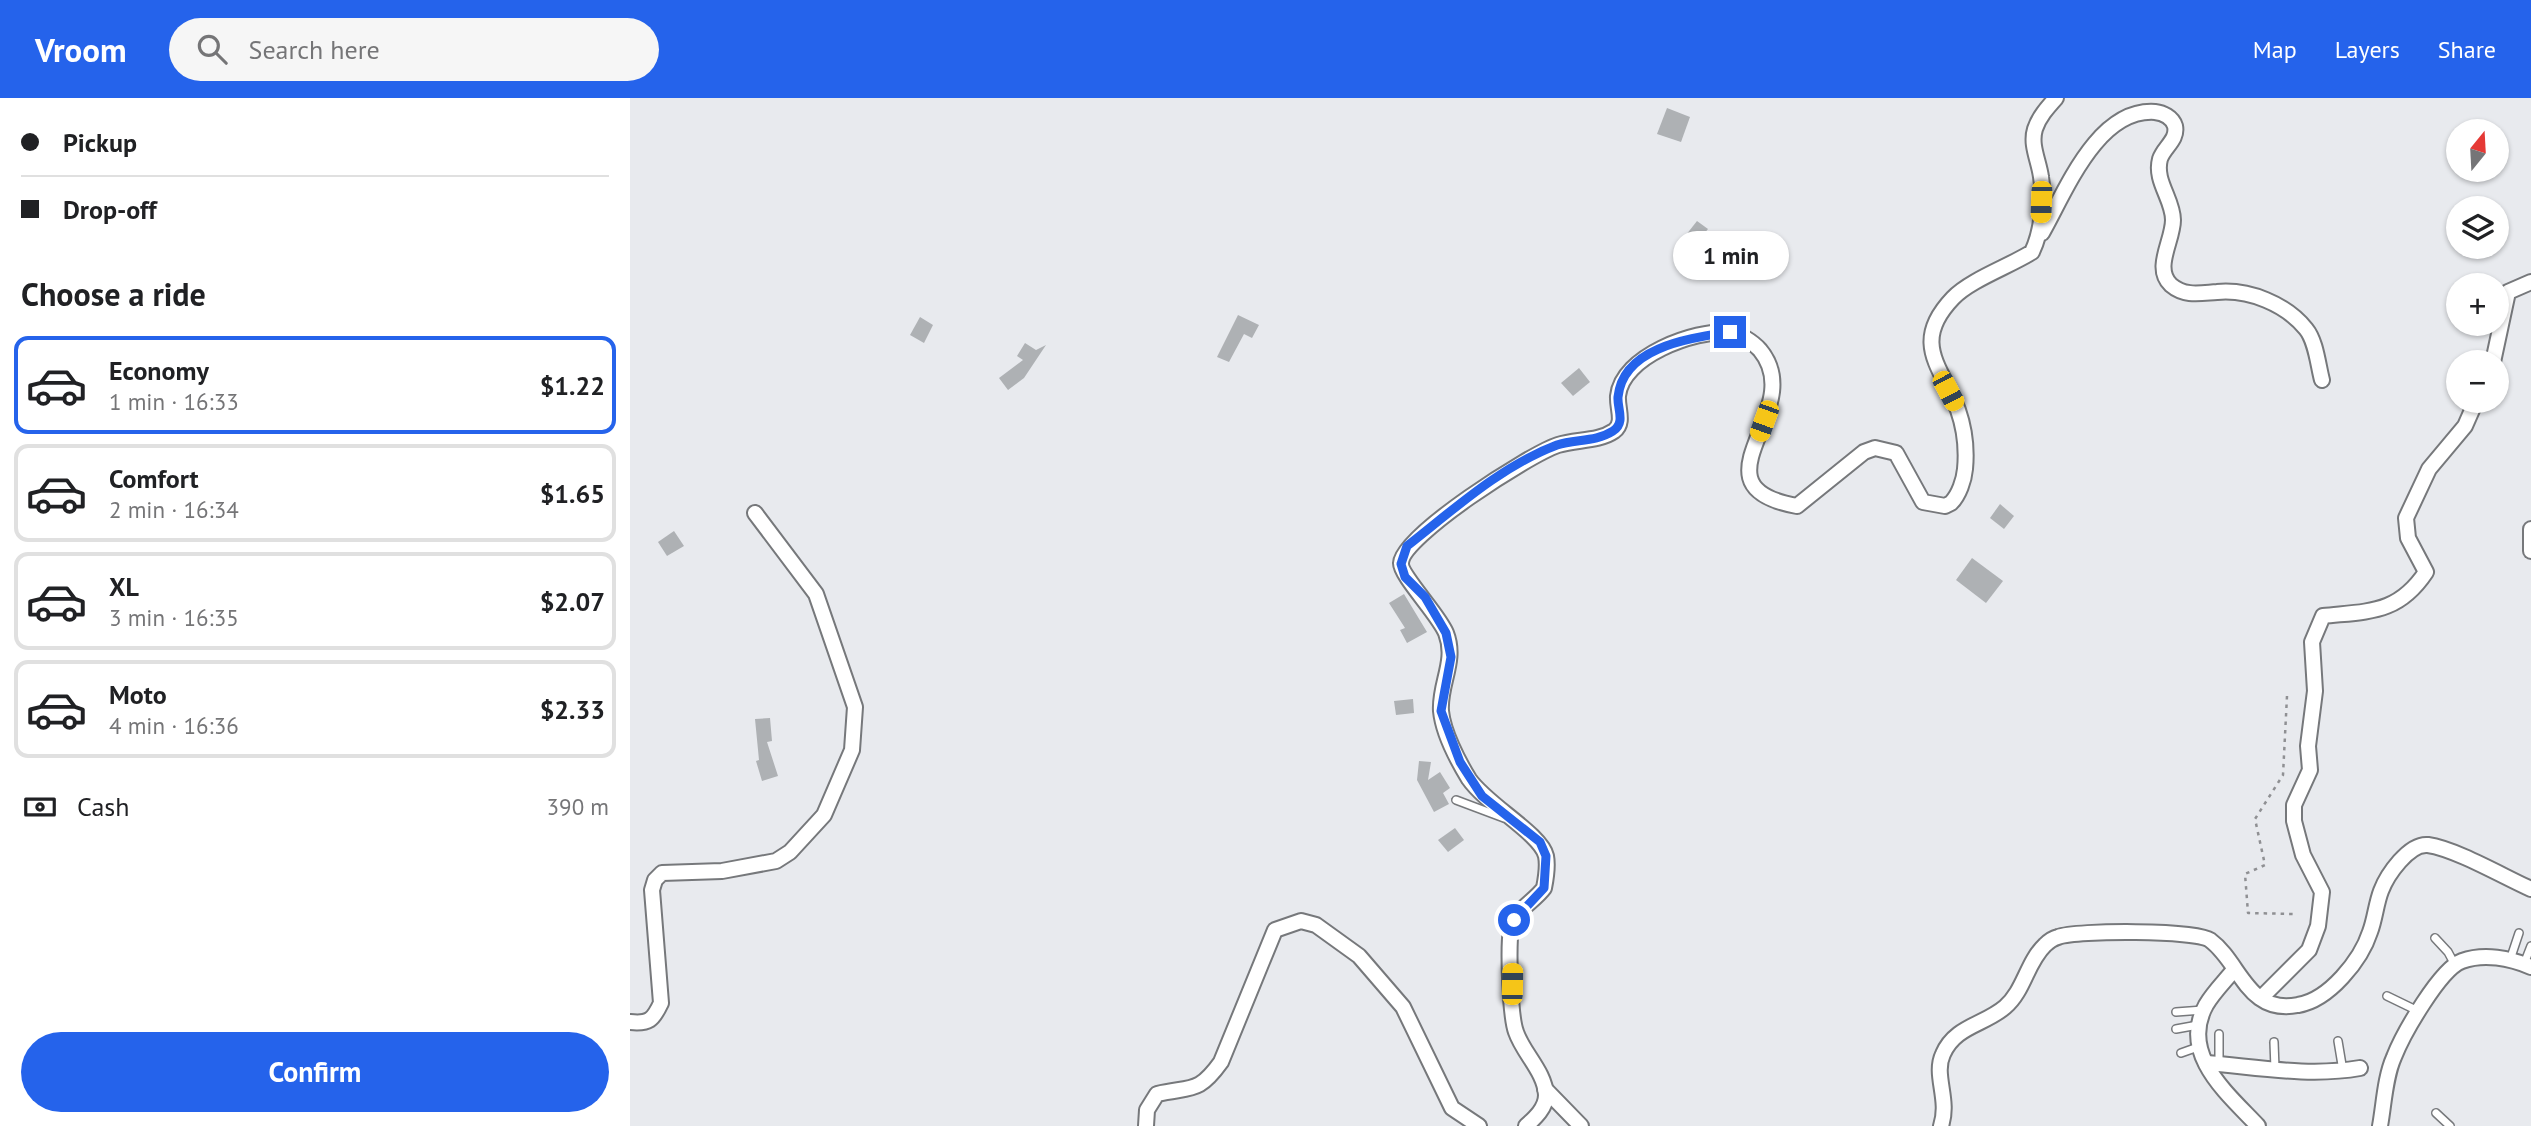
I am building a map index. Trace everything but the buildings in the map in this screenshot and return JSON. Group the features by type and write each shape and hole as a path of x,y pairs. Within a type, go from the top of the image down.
{"street":[{"path":"2038,240 2042,180 2033,142 2043,113 2056,98"},
{"path":"1526,1126 1539,1113 1546,1098 1544,1081 1525,1053 1512,1015 1511,929 1518,913 1544,888 1546,856 1540,842 1482,796 1469,778 1446,728 1441,711 1451,657 1446,633 1425,597 1405,577 1401,564 1407,546 1482,487 1514,467 1558,445 1592,439 1616,429 1620,424 1618,395 1636,362 1661,347 1730,332 1755,344 1767,358 1773,377 1772,400 1749,461 1748,477 1758,494 1775,502 1797,506 1864,452 1875,448 1896,453 1923,502 1945,506 1951,503 1964,474 1967,444 1958,409 1938,372 1930,349 1941,311 1955,295 2032,252 2087,151 2098,138 2121,122 2149,112 2161,113 2170,118 2175,126 2175,136 2164,151 2159,170 2173,217 2163,265 2165,277 2171,285 2192,294 2242,292 2284,309 2308,331 2322,380"},
{"path":"2496,350 2508,292 2531,282"},
{"path":"2261,998 2309,950 2318,926 2322,892 2303,855 2294,821 2294,806 2310,770 2308,746 2315,691 2312,642 2323,616 2377,611 2411,594 2426,572 2408,538 2406,518 2429,469 2465,426 2471,413"},
{"path":"630,1022 645,1023 653,1019 661,1003 652,890 655,880 663,873 722,872 776,861 790,852 824,815 852,750 855,707 816,594 755,513"},
{"path":"2531,529 2531,551"},
{"path":"1941,1126 1947,1109 1940,1062 1947,1045 1956,1034 2007,1006 2036,955 2059,936 2090,933 2187,933 2209,939 2248,990 2283,1007 2301,1005 2317,998 2338,980 2361,950 2370,933 2381,891 2388,877 2418,847 2428,845 2463,858 2531,889"},
{"path":"1146,1126 1147,1110 1157,1094 1199,1087 1210,1077 1221,1062 1275,930 1300,921 1316,925 1359,956 1382,981 1403,1007 1451,1108 1479,1126"},
{"path":"2380,1126 2393,1059 2428,995 2460,961 2490,957 2522,964"},
{"path":"2233,971 2204,1010 2198,1026 2198,1047 2212,1063 2215,1079 2258,1126"},
{"path":"2212,1063 2275,1070 2343,1071 2360,1068"},
{"path":"1545,1089 1581,1126"}],"lane":[{"path":"1456,800 1514,822"},
{"path":"2519,933 2522,964"},
{"path":"2435,938 2448,952 2455,967"},
{"path":"2522,964 2531,946"},
{"path":"2387,996 2418,1011"},
{"path":"2176,1012 2204,1010"},
{"path":"2176,1029 2198,1026"},
{"path":"2212,1063 2219,1034"},
{"path":"2338,1041 2343,1071"},
{"path":"2274,1042 2275,1070"},
{"path":"2181,1053 2198,1047"},
{"path":"2436,1113 2450,1126"}],"path":[{"path":"2287,696 2283,775 2255,819 2265,865 2245,874 2248,913 2294,914"}],"route":[{"path":"1514,920 1544,888 1546,856 1540,842 1482,796 1460,762 1441,711 1451,657 1446,633 1425,597 1405,577 1401,564 1403,556 1407,546 1482,487 1514,467 1558,445 1592,439 1616,429 1620,424 1618,395 1636,362 1661,347 1730,332"}]}
